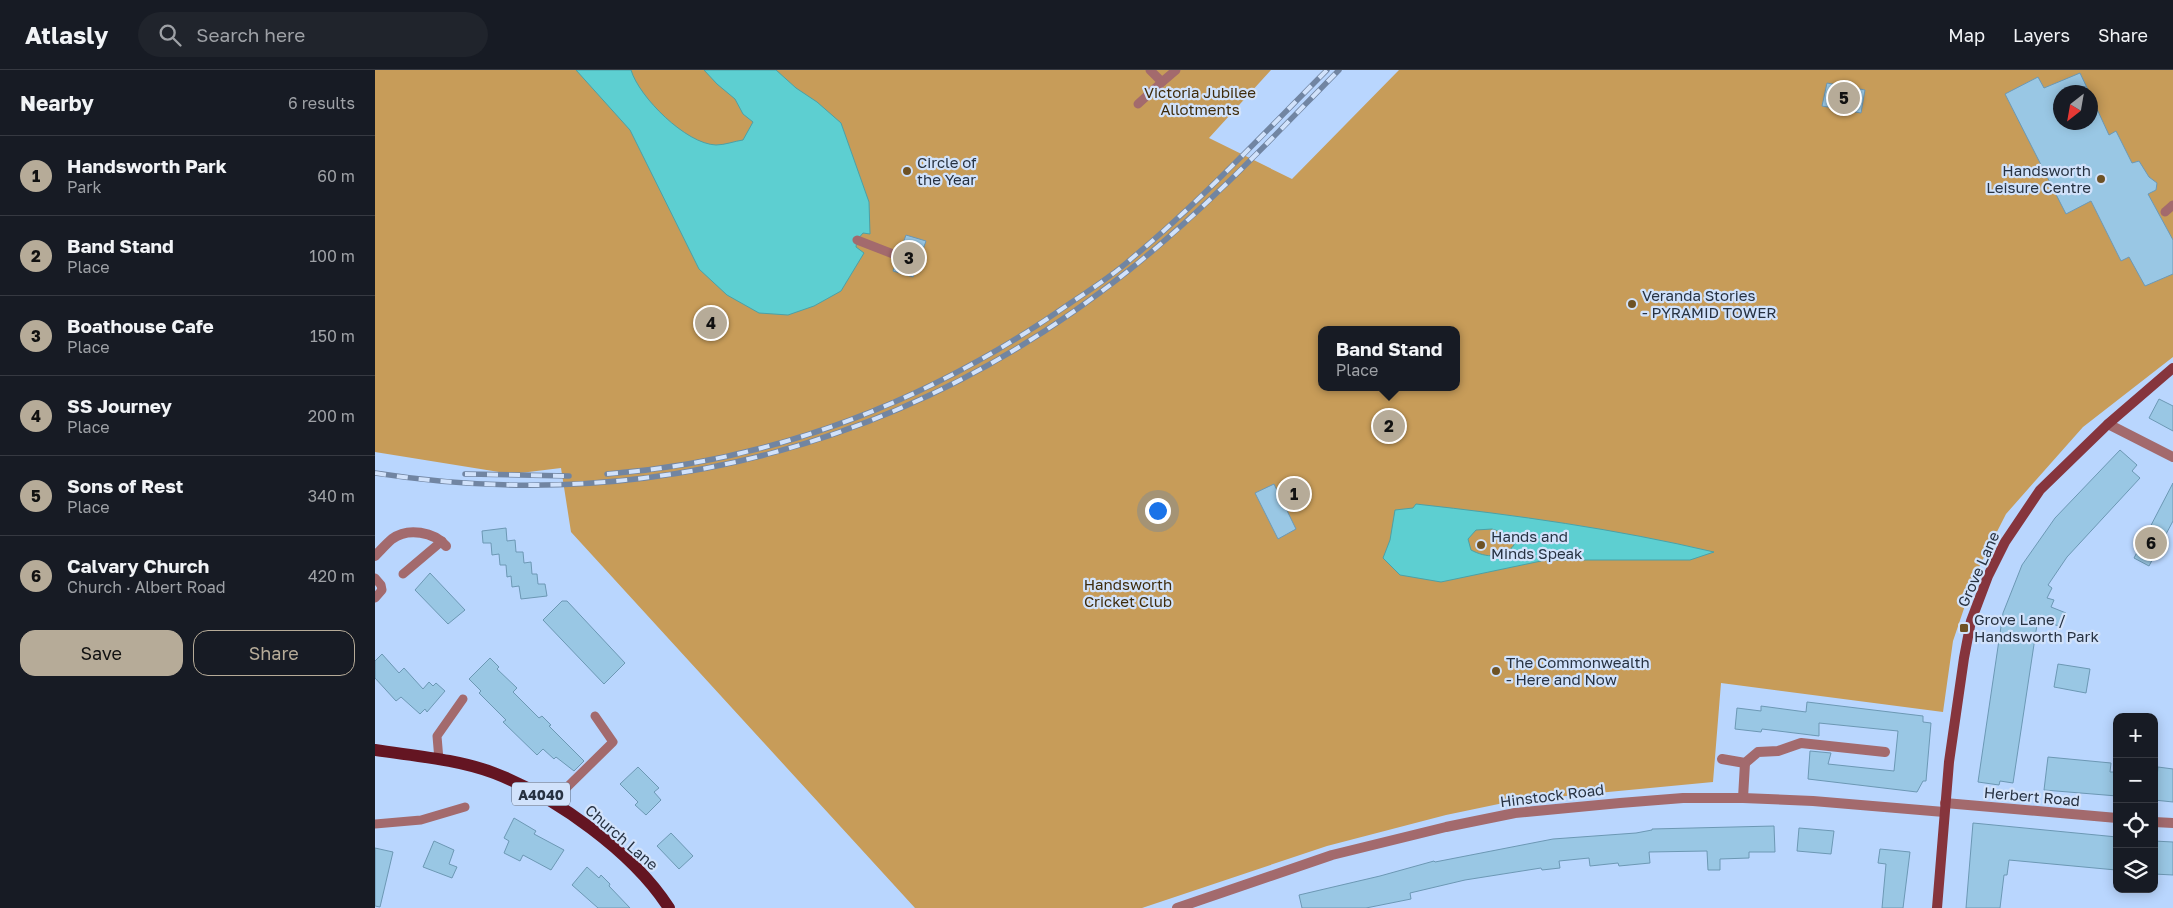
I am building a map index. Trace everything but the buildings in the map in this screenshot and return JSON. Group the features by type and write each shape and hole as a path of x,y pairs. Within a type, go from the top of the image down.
{"main road":[{"name":"Church Lane","path":"375,750 439,760 493,773 540,794 581,821 625,858 649,882 669,908"}],"street":[{"name":"Grove Lane","path":"1937,908 1945,808 1963,658 1971,621 1988,576 2005,542 2040,490 2108,424 2173,368"},
{"path":"2108,424 2173,457"},
{"path":"375,556 393,538 405,532 425,533 444,543"},
{"path":"1743,798 1745,763 1758,752 1778,751 1801,743 1885,752"},
{"path":"1722,759 1745,763"},
{"name":"Hinstock Road","path":"1177,908 1191,905 1332,855 1446,827 1515,813 1620,802 1683,798 1743,798 1945,808"},
{"name":"Herbert Road","path":"1945,808 2113,818"},
{"path":"2158,822 2173,823"}],"lane":[{"path":"1150,70 1162,82"},
{"path":"1138,104 1176,70"},
{"path":"2165,212 2173,205"},
{"path":"857,240 893,254"},
{"path":"403,574 444,543"},
{"path":"375,578 382,590 375,598"},
{"path":"439,760 437,736 463,699"},
{"path":"552,802 613,742 595,716"},
{"path":"375,824 421,820 465,807"}],"green space":[{"path":"375,70 1271,70 1209,138 1292,179 1399,70 2173,70 2173,357 2083,427 2006,514 1976,573 1953,641 1943,712 1721,683 1713,782 1513,801 1446,815 1327,846 1142,908 915,908 571,532 561,468 512,474 375,452"}],"shaded area":[{"path":"576,70 631,70 643,93 665,117 691,137 704,143 716,145 743,140 753,122 743,114 735,99 704,70 776,70 796,88 817,102 841,123 869,202 870,234 863,233 857,240 856,247 864,253 841,291 814,306 788,315 759,313 727,295 699,269 630,130"},
{"path":"1416,504 1528,518 1640,536 1714,552 1690,560 1546,560 1441,582 1400,575 1383,558 1390,540 1395,510 1413,508","holes":["1492,529 1504,533 1513,539 1514,545 1505,553 1489,556 1471,550 1468,539 1476,530"]}],"railway":[{"path":"607,474 669,467 731,455 791,440 850,420 907,397 963,369 1017,338 1093,288 1124,265 1207,191 1327,70"},
{"path":"375,473 477,484 578,484 677,473 773,453 867,422 958,381 1045,331 1128,271 1210,199 1339,70"},
{"path":"465,474 569,476"}],"place":[{"name":"Sons of Rest","path":"1844,98"},
{"name":"Circle of the Year","path":"907,171"},
{"name":"Handsworth Leisure Centre","path":"2101,179"},
{"name":"Boathouse Cafe","path":"909,258"},
{"name":"Veranda Stories - PYRAMID TOWER","path":"1632,304"},
{"name":"SS Journey","path":"711,323"},
{"name":"Band Stand","path":"1389,426"},
{"name":"Handsworth Park","path":"1294,494"},
{"name":"Calvary Church","path":"2151,543"},
{"name":"Hands and Minds Speak","path":"1481,545"},
{"name":"Grove Lane / Handsworth Park","path":"1964,628"},
{"name":"The Commonwealth - Here and Now","path":"1496,671"}],"park label":[{"name":"Victoria Jubilee Allotments","path":"1200,100"},
{"name":"Handsworth Cricket Club","path":"1128,592"}]}
